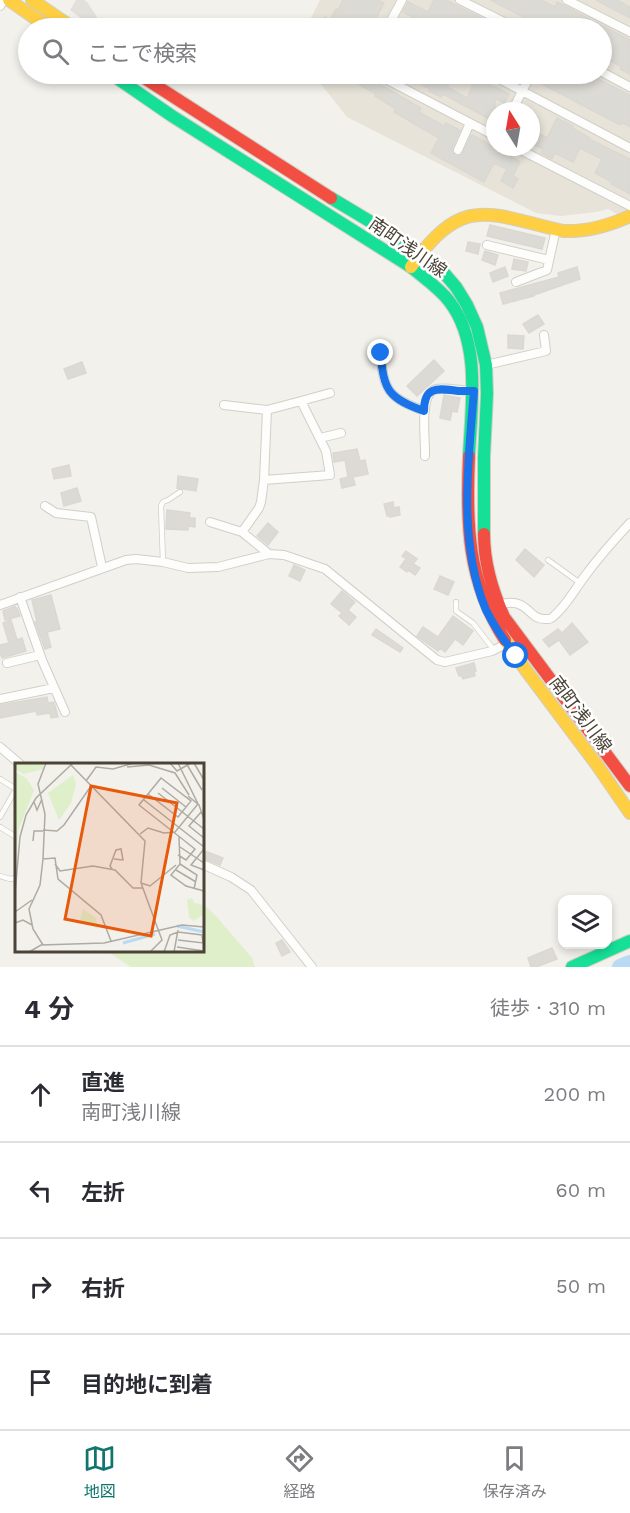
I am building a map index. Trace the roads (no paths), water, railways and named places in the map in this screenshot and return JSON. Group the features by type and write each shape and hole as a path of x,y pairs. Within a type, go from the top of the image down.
{"street":[{"path":"0,6 4,0"},
{"path":"9,0 35,18"},
{"path":"32,0 58,18"},
{"path":"393,18 402,0"},
{"path":"460,0 496,18"},
{"path":"567,0 602,18"},
{"path":"612,23 630,32"},
{"path":"612,77 630,87"},
{"name":"南町浅川線","path":"126,84 172,116 411,267 442,293 455,309 470,351 474,391 468,525 475,574 486,609 506,644 574,732 630,813"},
{"name":"南町浅川線","path":"153,84 239,141 421,252 456,287 477,327 486,365 484,549 494,595 504,617 630,786"},
{"path":"395,84 486,131"},
{"path":"511,84 630,147"},
{"path":"517,102 526,84"},
{"path":"458,150 470,123"},
{"path":"533,156 630,206"},
{"path":"411,267 432,238 464,216 496,215 562,231 581,231 612,225 630,216"},
{"path":"516,282 547,270 556,229"},
{"path":"487,245 549,260"},
{"path":"486,365 546,351 544,334"},
{"path":"381,353 382,372 386,386 398,399 424,411"},
{"path":"426,456 424,411 429,393 432,390 447,388 474,391"},
{"path":"224,405 267,410 330,393"},
{"path":"264,480 330,475 326,451 301,401"},
{"path":"242,532 259,508 264,480 267,410"},
{"path":"320,438 341,433"},
{"path":"45,506 56,513 91,517 102,567"},
{"path":"210,522 242,532 269,554"},
{"path":"486,609 506,602 516,602 539,619 553,618 606,549 630,523"},
{"path":"0,604 126,560 163,562 188,568 218,567 269,554 284,555 325,569 437,660 445,662 494,650 506,644"},
{"path":"20,597 40,655 65,712"},
{"path":"7,663 40,655"},
{"path":"0,699 54,688"},
{"path":"0,747 18,763"},
{"path":"204,865 226,874 250,890 312,967"},
{"path":"572,967 630,941"}],"lane":[{"path":"163,562 161,506 163,502 180,492"},
{"path":"548,560 580,584"},
{"path":"456,602 456,611 473,623 494,650"},
{"path":"0,779 15,788"},
{"path":"0,818 15,791"},
{"path":"0,827 15,836"},
{"path":"0,876 15,878"}],"waterway":[{"path":"620,967 630,963"}]}
